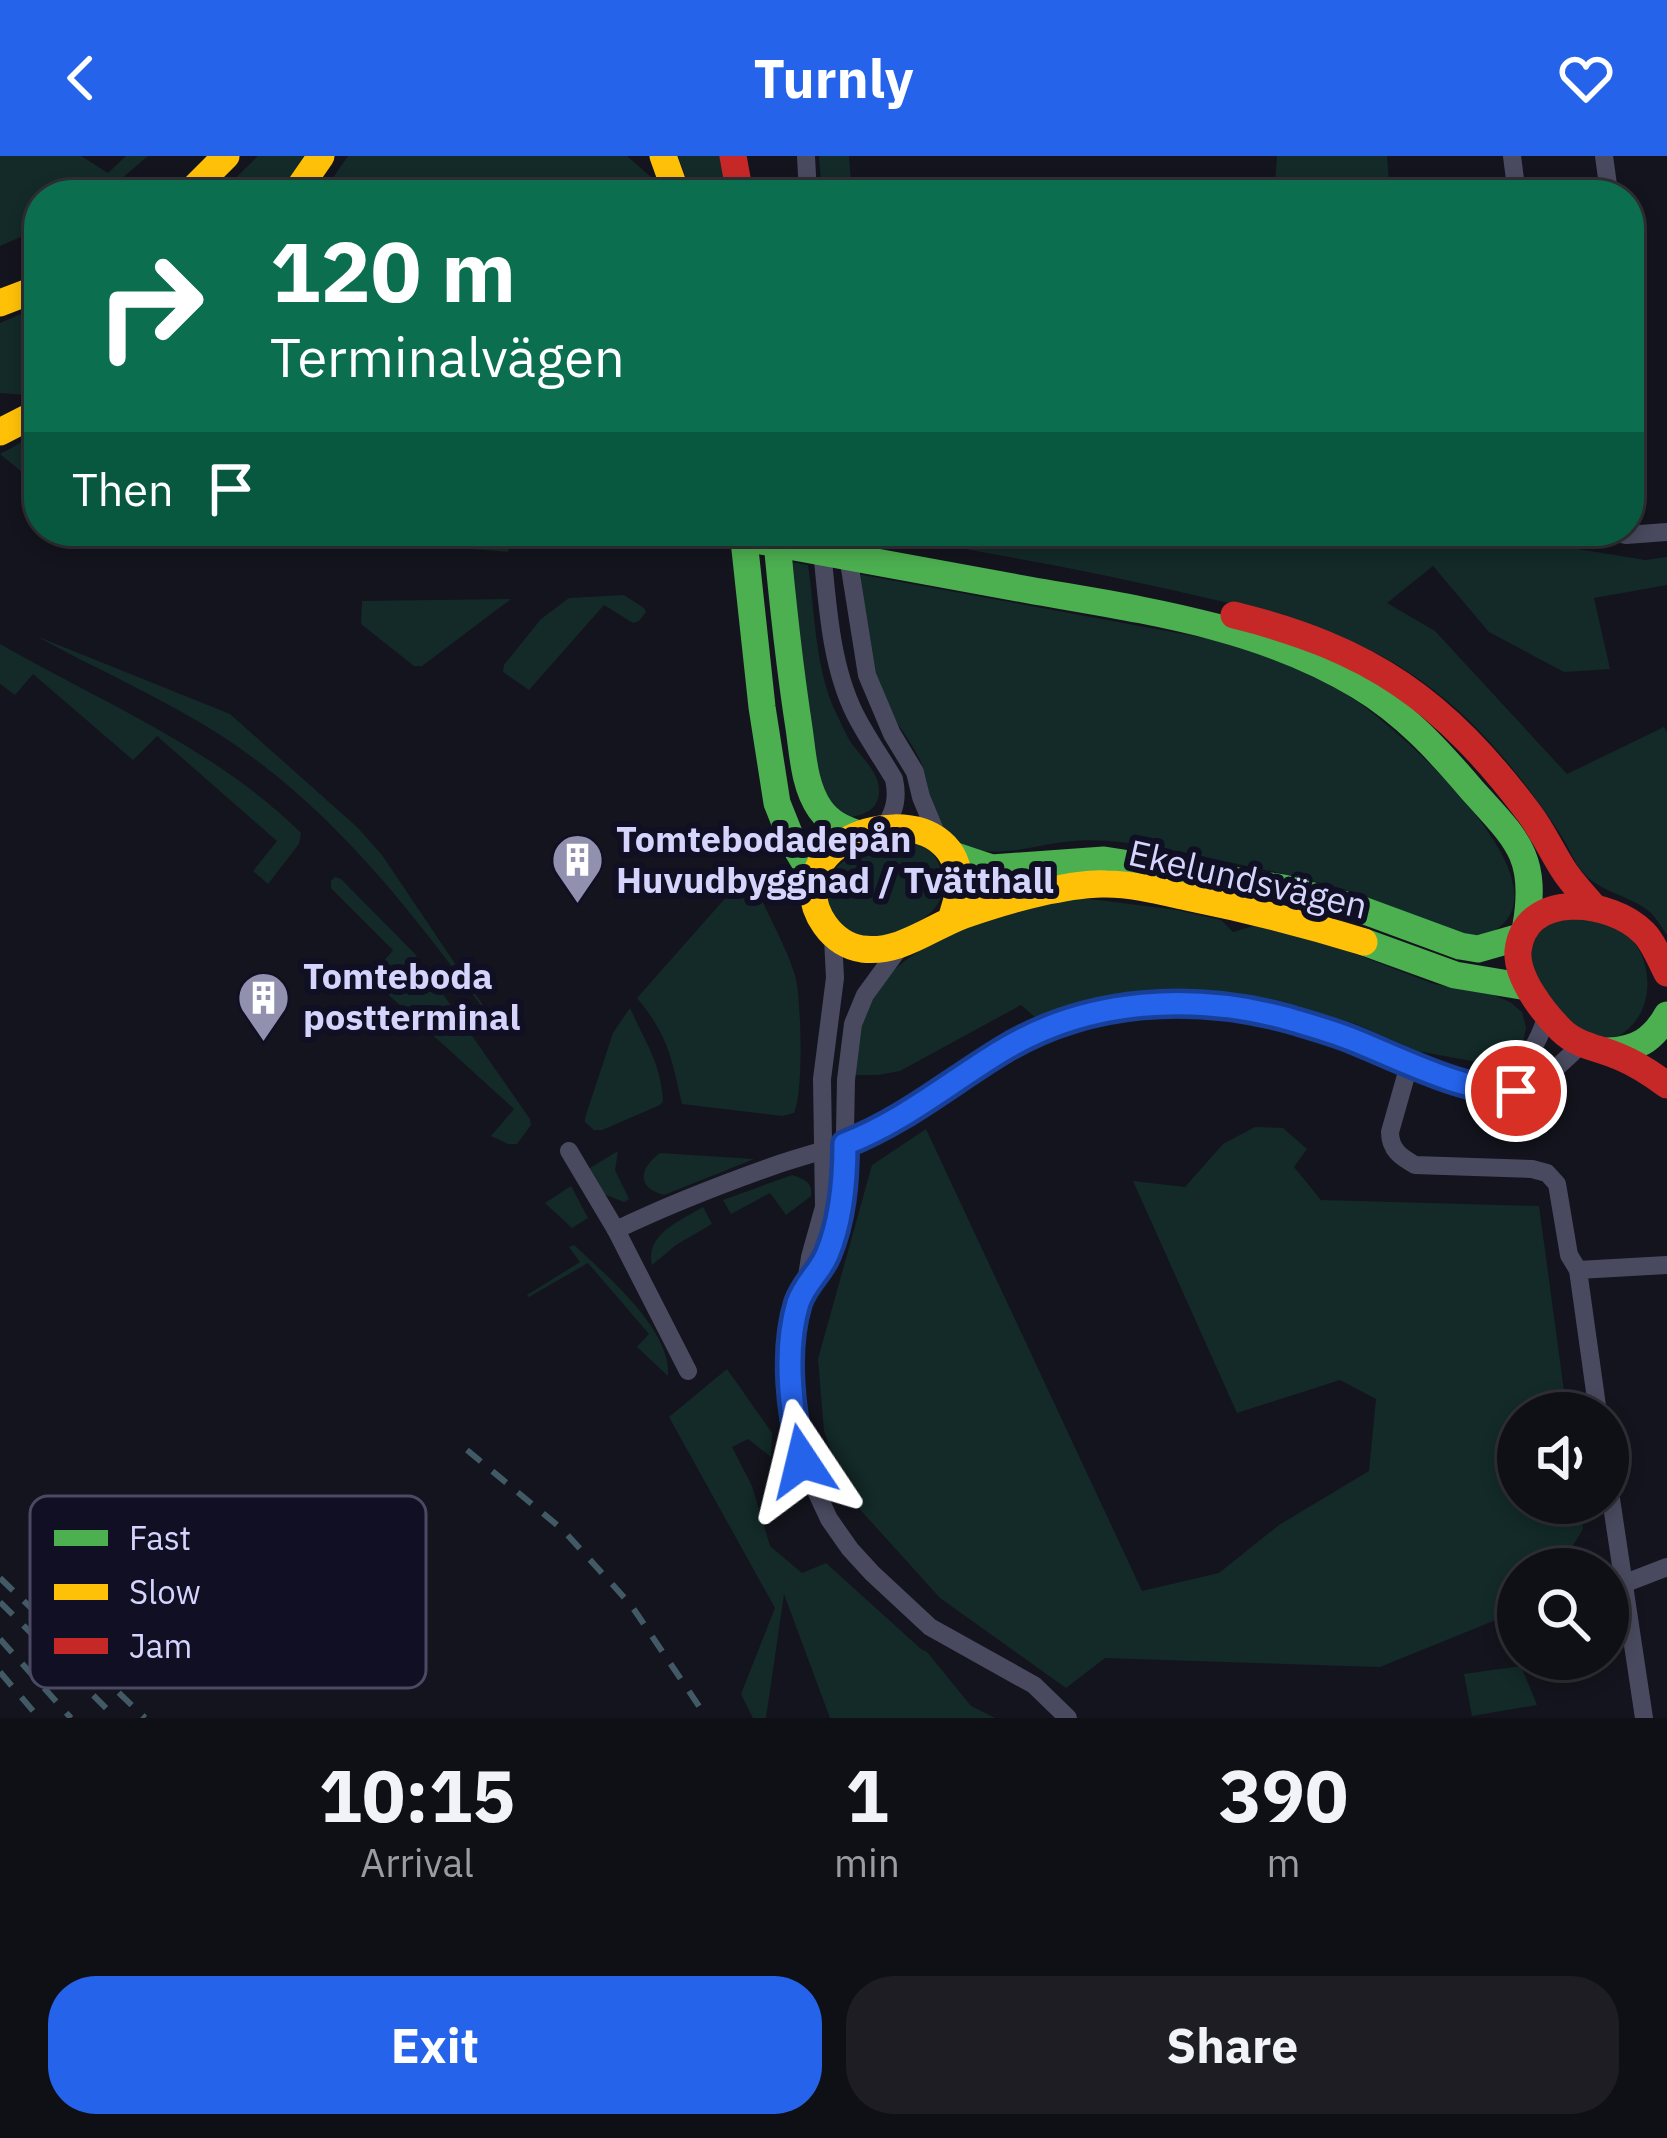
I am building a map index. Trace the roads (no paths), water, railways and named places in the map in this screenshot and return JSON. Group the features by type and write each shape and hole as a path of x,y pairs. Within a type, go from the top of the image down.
{"main road":[{"path":"202,180 226,156"},
{"path":"745,546 776,803 814,878 817,907 833,938 865,950 900,947 951,920 959,899 958,872 945,847 913,828 872,830 834,824 815,800 789,665 777,546"},
{"path":"800,546 1274,624 1329,644 1390,676 1437,713 1511,790 1592,905 1632,921 1649,936 1667,973"},
{"path":"866,546 1220,626 1330,670 1374,694 1411,723 1521,850 1531,888 1520,971 1535,1002 1564,1033 1642,1067 1667,1085"},
{"path":"814,878 836,848 872,830"},
{"name":"Ekelundsvägen","path":"945,847 992,868 1104,860 1284,888 1478,949 1523,931 1554,907 1592,905"},
{"name":"Ekelundsvägen","path":"951,920 1042,892 1103,883 1276,915 1454,975 1527,987"},
{"path":"1595,1048 1623,1052 1649,1042 1667,1015"}],"street":[{"path":"822,546 844,687 897,791 893,814 872,830"},
{"path":"846,546 867,675 892,734 915,772 945,847"},
{"path":"833,938 835,978 822,1079 824,1207 797,1307 789,1375 802,1461 830,1519 872,1574 930,1627 1034,1685 1068,1718"},
{"path":"806,1283 826,1258 844,1183 846,1080 853,1024 865,995 900,947"},
{"path":"616,1230 711,1189 845,1144 901,1118 1039,1031 1138,1005 1178,1002 1284,1018 1492,1092 1516,1091 1595,1048"},
{"path":"1464,1082 1525,1060 1547,1016"},
{"path":"1409,1065 1390,1132 1390,1142 1400,1156 1415,1165 1532,1169 1547,1173 1557,1184 1569,1255 1578,1270 1595,1392"},
{"path":"569,1151 616,1230 688,1371"},
{"path":"1578,1270 1667,1265"},
{"path":"1629,1582 1667,1568"},
{"path":"1629,1622 1644,1718"}],"railway":[{"path":"467,1450 563,1530 631,1605 707,1718"},
{"path":"0,1578 30,1607"},
{"path":"0,1602 30,1632"},
{"path":"0,1639 30,1672"},
{"path":"0,1672 39,1718"},
{"path":"44,1688 71,1718"},
{"path":"86,1688 116,1718"},
{"path":"114,1688 145,1718"}],"place":[{"name":"Tomtebodadepån Huvudbyggnad / Tvätthall","path":"577,906"},
{"name":"Tomteboda postterminal","path":"264,1043"}]}
